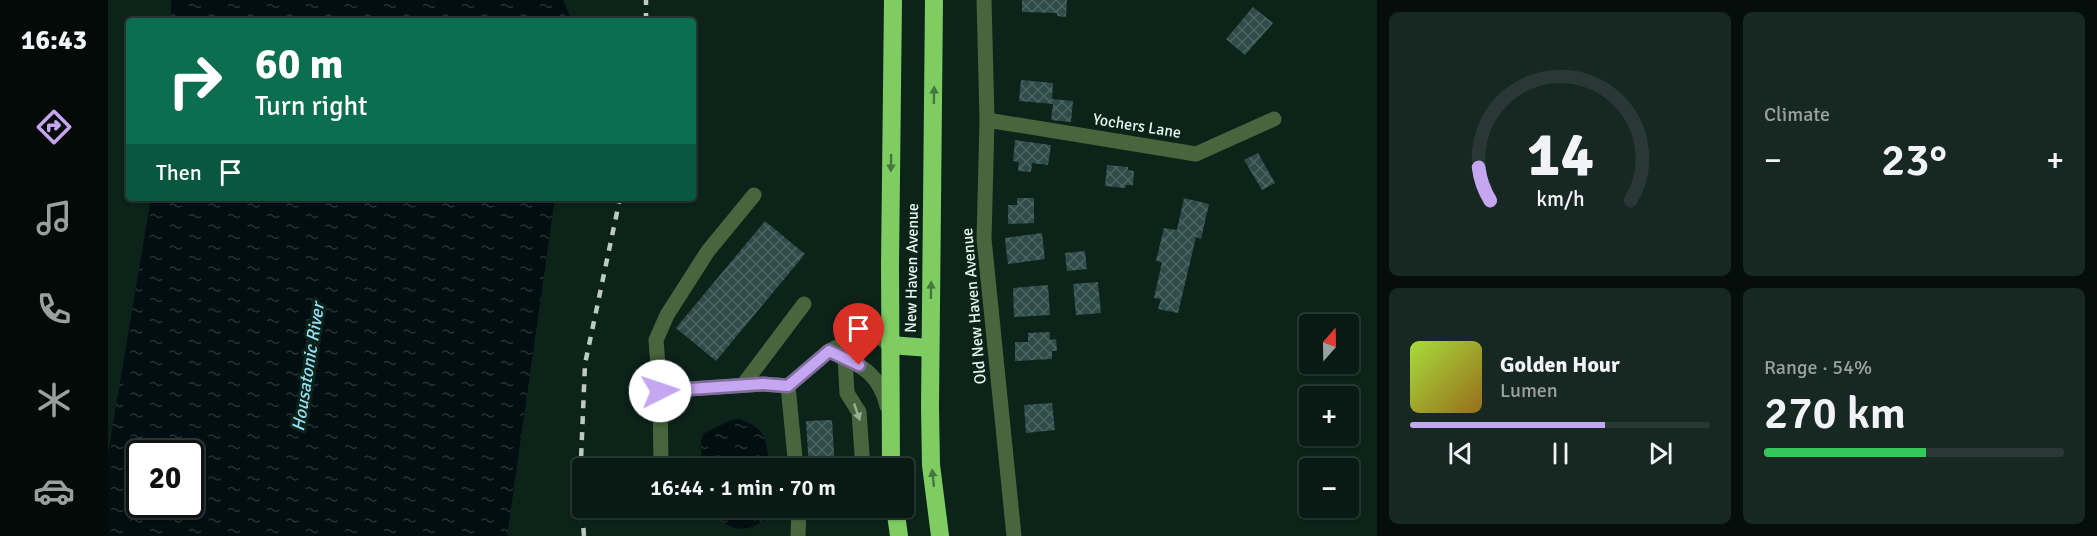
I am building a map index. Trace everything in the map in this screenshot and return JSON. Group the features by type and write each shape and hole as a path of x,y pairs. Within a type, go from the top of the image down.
{"highway":[{"name":"New Haven Avenue","path":"891,458 893,0"},
{"name":"New Haven Avenue","path":"934,0 931,465 940,536"},
{"path":"890,345 930,348"},
{"path":"897,518 899,536"}],"street":[{"name":"Old New Haven Avenue","path":"984,0 987,120 984,239 1014,536"},
{"name":"Yochers Lane","path":"987,120 1196,154 1274,119"},
{"path":"661,458 660,391 656,340 667,315 708,251 754,195"},
{"path":"743,385 804,304"},
{"path":"660,391 763,384 788,386 829,351 871,330 890,345"},
{"path":"829,351 859,365 876,379 884,393 890,418"},
{"path":"845,358 846,393 859,411 862,458"},
{"path":"788,386 795,458"},
{"path":"798,536 800,518"}],"water":[{"path":"171,0 563,0 571,18 171,18"},
{"name":"Housatonic River","path":"150,201 555,201 507,536 108,536 108,453"},
{"path":"739,419 756,427 764,437 769,458 702,458 703,434 731,420"},
{"path":"718,518 766,518 742,529"}],"building":[{"path":"1022,0 1067,0 1066,17 1057,16 1057,13 1022,12"},
{"path":"1253,7 1273,23 1245,55 1226,39"},
{"path":"1021,80 1053,83 1052,99 1073,101 1071,122 1051,120 1053,104 1019,101"},
{"path":"1015,140 1051,145 1048,165 1032,163 1031,172 1018,171 1019,162 1013,161"},
{"path":"1258,153 1275,183 1262,190 1244,160"},
{"path":"1107,165 1128,167 1128,170 1134,171 1133,185 1126,185 1125,188 1105,186"},
{"path":"1017,198 1034,198 1034,223 1008,224 1008,205 1017,205"},
{"path":"1184,198 1209,204 1201,239 1196,237 1178,313 1158,309 1161,299 1154,298 1162,262 1156,261 1164,228 1177,230"},
{"path":"765,221 805,254 716,361 676,328"},
{"path":"1042,233 1045,259 1008,264 1005,238"},
{"path":"1085,251 1087,269 1067,271 1065,253"},
{"path":"1098,282 1101,313 1076,315 1073,284"},
{"path":"1048,285 1050,315 1014,317 1013,288"},
{"path":"1050,332 1050,340 1056,339 1057,351 1052,351 1052,359 1015,361 1015,342 1028,342 1028,333"},
{"path":"1052,403 1055,430 1026,433 1024,405"},
{"path":"832,420 834,458 808,458 806,421"}],"railway":[{"path":"646,0 646,18"},
{"path":"584,536 580,484 585,364 619,201"}],"route":[{"path":"660,391 763,384 788,386 829,351 859,365"}]}
